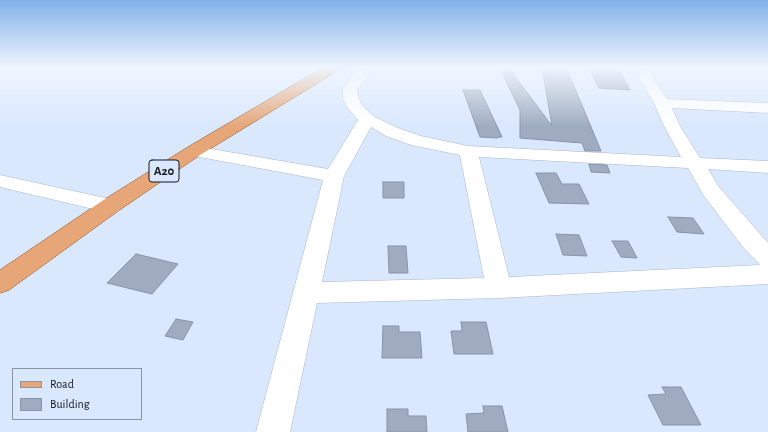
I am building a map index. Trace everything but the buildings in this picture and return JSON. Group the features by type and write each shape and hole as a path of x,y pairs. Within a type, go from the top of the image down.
{"main road":[{"name":"A20","path":"0,283 110,206 194,151 300,87"}],"street":[{"path":"351,87 350,89 352,99 367,119 392,132 417,141 468,151 768,167"},
{"path":"652,87 662,103 672,126 711,191 751,241 768,258"},
{"path":"662,103 768,108"},
{"path":"273,432 334,176 367,119"},
{"path":"194,151 334,176"},
{"path":"468,151 498,288"},
{"path":"0,181 110,206"},
{"path":"307,293 498,288 768,274"}]}
